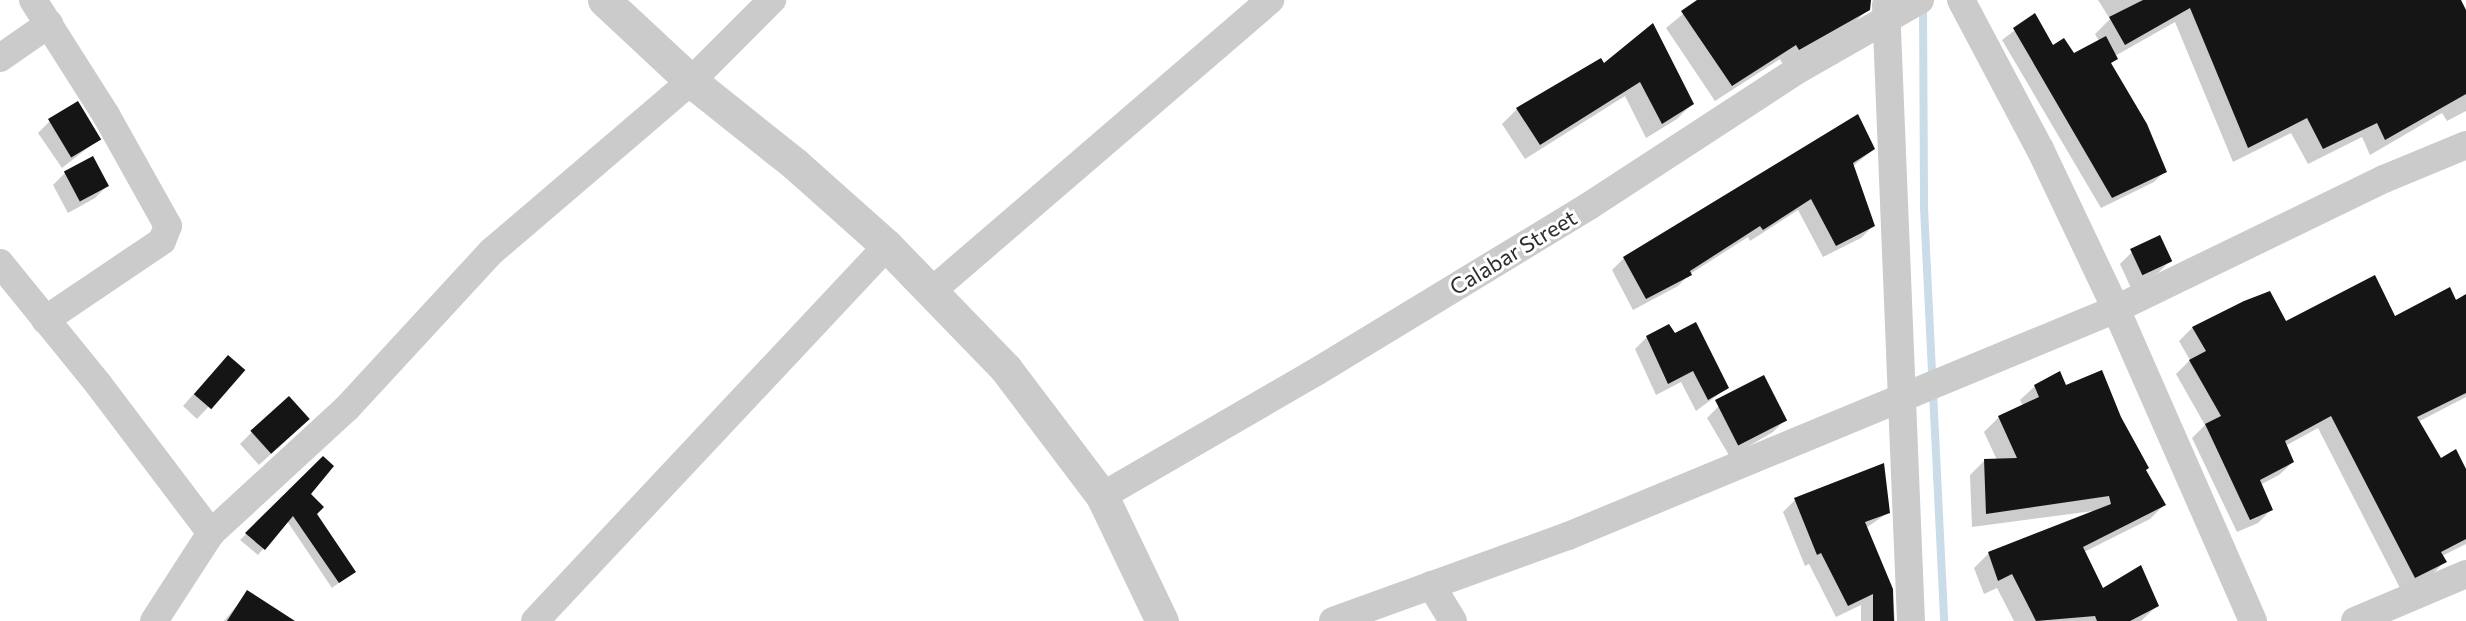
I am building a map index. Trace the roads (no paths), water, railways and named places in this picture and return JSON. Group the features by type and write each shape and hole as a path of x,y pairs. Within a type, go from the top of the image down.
{"street":[{"path":"33,0 106,115 168,226 162,241 45,320"},
{"path":"604,0 691,81 795,164 887,246 933,290 1006,369 1102,496 1162,621"},
{"path":"154,621 211,533 347,408 491,252 691,81 772,0"},
{"path":"933,290 1270,0"},
{"path":"1961,0 2040,149 2116,309 2253,621"},
{"path":"1898,8 1909,395 1911,621"},
{"name":"Calabar Street","path":"1102,496 1316,372 1589,206 1801,68 1898,8"},
{"path":"0,58 49,24"},
{"path":"1333,621 1568,536 2116,309 2384,179 2466,145"},
{"path":"535,621 887,246"},
{"path":"0,263 99,385 211,533"},
{"path":"2355,621 2466,574"},
{"path":"1431,585 1453,621"}],"waterway":[{"path":"1923,3 1924,208 1944,621"}]}
